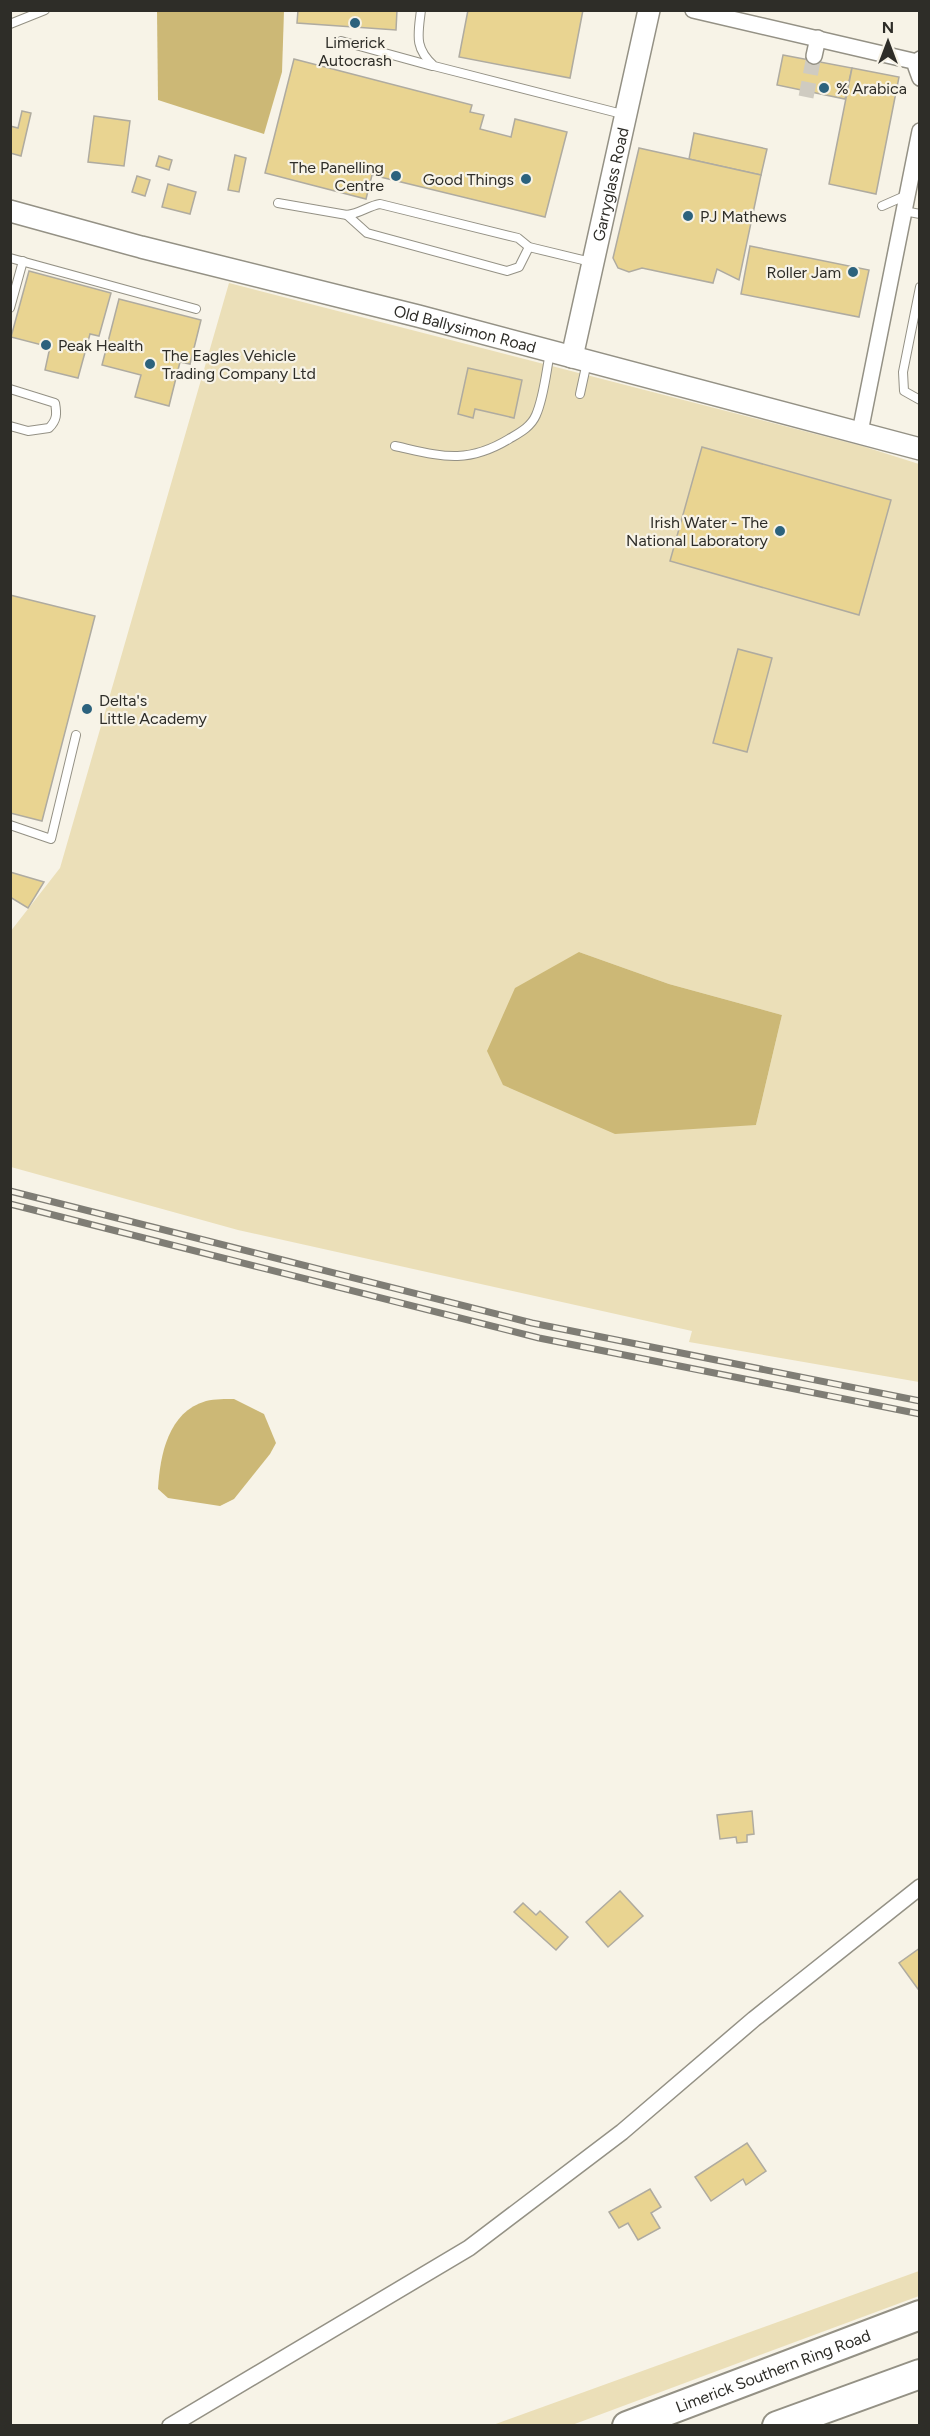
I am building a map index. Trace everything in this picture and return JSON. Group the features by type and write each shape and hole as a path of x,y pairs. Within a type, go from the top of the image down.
{"highway":[{"name":"Limerick Southern Ring Road","path":"627,2426 920,2315"},
{"path":"777,2426 920,2374"}],"street":[{"name":"Garryglass Road","path":"579,359 593,262 627,116 648,10"},
{"path":"693,10 734,15 919,66"},
{"path":"814,56 818,38"},
{"path":"860,432 912,212 908,195 920,131"},
{"name":"Old Ballysimon Road","path":"10,211 920,449"},
{"path":"170,2426 469,2248 622,2132 754,2019 920,1887"}],"lane":[{"path":"10,24 45,10"},
{"path":"421,10 418,39 420,51 434,66"},
{"path":"341,42 627,116"},
{"path":"882,206 908,195"},
{"path":"278,202 347,215 359,213 371,205 380,204 518,238 529,247 593,262"},
{"path":"347,215 367,233 507,271 519,267 529,247"},
{"path":"10,258 196,309"},
{"path":"10,308 23,261"},
{"path":"920,287 903,372 904,392 920,400"},
{"path":"395,446 451,458 465,457 489,450 519,433 531,423 537,414 550,351"},
{"path":"579,359 580,394"},
{"path":"10,389 55,403 57,412 55,422 49,428 28,430 10,426"},
{"path":"10,825 51,838 76,735"}],"shaded area":[{"path":"157,11 284,11 282,72 264,134 158,100"},
{"path":"229,283 862,446 919,464 919,1382 689,1342 692,1331 238,1230 11,1167 10,932 60,868","holes":["579,952 669,984 782,1015 756,1125"]},
{"path":"579,952 669,984 782,1015 756,1125 615,1134 503,1085 487,1051 515,988"},
{"path":"234,1399 264,1414 276,1443 270,1454 234,1499 220,1506 168,1498 158,1489 159,1476 168,1436 175,1425 193,1407 206,1401"},
{"path":"919,2271 919,2296 572,2425 493,2425"}],"building":[{"path":"298,10 397,10 396,30 297,23"},
{"path":"468,10 583,10 570,78 459,57"},
{"path":"783,55 852,68 845,99 777,85"},
{"path":"294,59 472,105 470,112 484,115 480,129 511,137 515,119 567,132 545,217 372,175 366,199 265,173"},
{"path":"852,68 899,77 876,194 829,184"},
{"path":"22,111 31,113 21,156 10,153 10,126 18,128"},
{"path":"94,116 130,121 124,166 88,162"},
{"path":"694,133 767,149 761,175 689,159"},
{"name":"PJ Mathews","path":"639,148 761,175 739,280 717,269 713,283 642,268 629,272 618,268 613,258"},
{"path":"235,155 246,158 239,192 228,190"},
{"path":"159,156 172,160 169,170 156,166"},
{"path":"137,176 150,180 145,196 132,192"},
{"path":"168,184 196,192 190,214 162,207"},
{"path":"750,246 869,270 859,317 741,294"},
{"path":"29,271 111,293 99,336 90,334 78,378 45,370 50,347 11,337"},
{"path":"119,299 201,320 190,364 180,362 169,406 135,397 141,375 102,365"},
{"path":"468,368 522,380 514,418 475,409 473,418 458,414"},
{"name":"Irish Water - The National Laboratory","path":"702,447 891,500 859,615 670,561"},
{"path":"10,595 95,616 42,821 10,813"},
{"path":"738,649 772,658 747,752 713,743"},
{"path":"10,872 44,882 28,908 10,897"},
{"path":"752,1811 754,1834 747,1835 747,1842 737,1843 736,1837 720,1839 717,1815"},
{"path":"620,1891 643,1916 608,1947 586,1922"},
{"path":"523,1903 536,1915 540,1911 568,1937 556,1950 514,1912"},
{"path":"920,1948 920,1988 918,1989 899,1963"},
{"path":"747,2143 766,2171 746,2185 743,2179 711,2201 695,2177"},
{"path":"650,2189 661,2207 651,2213 660,2228 638,2240 628,2223 619,2228 609,2212"}],"tunnel":[{"path":"806,97 814,56"}],"railway":[{"path":"10,1191 532,1323 920,1401"},
{"path":"10,1204 539,1338 920,1414"}],"place":[{"name":"Limerick Autocrash","path":"355,23"},
{"name":"% Arabica","path":"824,88"},
{"name":"The Panelling Centre","path":"396,176"},
{"name":"Good Things","path":"526,179"},
{"name":"PJ Mathews","path":"688,216"},
{"name":"Roller Jam","path":"853,272"},
{"name":"Peak Health","path":"46,345"},
{"name":"The Eagles Vehicle Trading Company Ltd","path":"150,364"},
{"name":"Irish Water - The National Laboratory","path":"780,531"},
{"name":"Delta's Little Academy","path":"87,709"}]}
